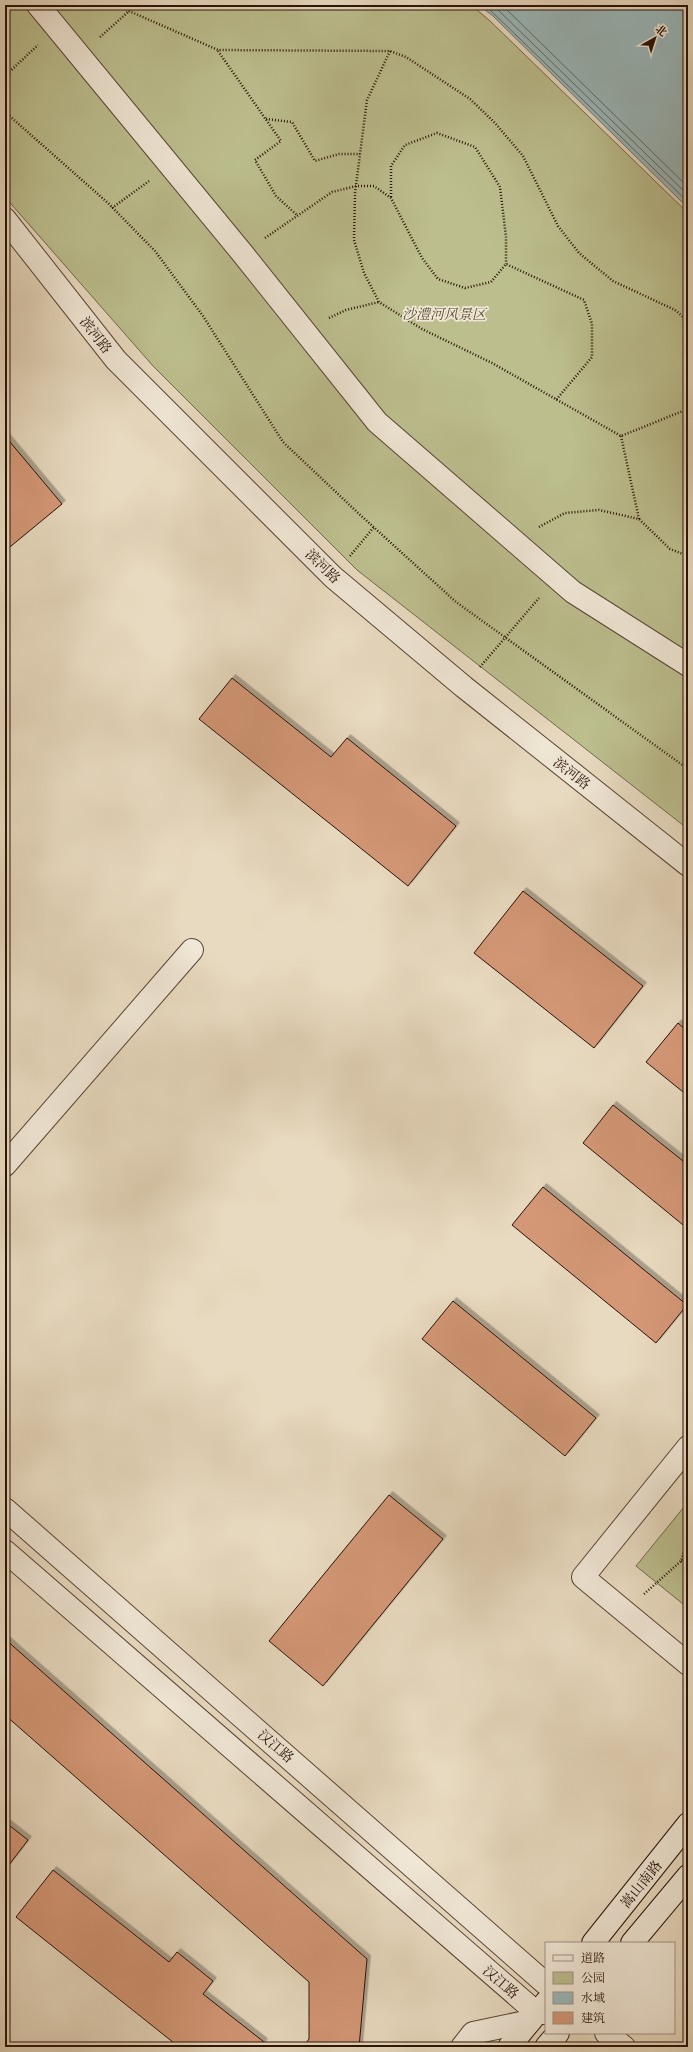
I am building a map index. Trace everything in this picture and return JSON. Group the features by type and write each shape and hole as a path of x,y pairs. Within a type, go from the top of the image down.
{"street":[{"path":"38,5 243,254 377,422 573,592 688,665"},
{"name":"滨河路","path":"5,219 116,360 333,577 464,687 688,865"},
{"path":"5,1165 192,950"},
{"path":"688,1447 583,1577 688,1664"},
{"name":"汉江路","path":"5,1509 545,1983"},
{"name":"汉江路","path":"5,1551 540,2012"},
{"name":"嵩山南路","path":"594,1942 688,1824"},
{"path":"633,1942 688,1876"},
{"path":"462,2047 473,2033 540,2012"},
{"path":"508,2047 540,2012"},
{"path":"607,2034 624,2047"}],"path":[{"path":"122,5 129,11 218,50 390,51 406,57 470,99 495,123 523,156 558,226 579,253 613,281 675,310 688,321"},
{"path":"79,56 129,11"},
{"path":"5,76 56,28"},
{"path":"218,50 280,141 255,160 276,196 297,216"},
{"path":"390,51 367,100 356,186 354,240 364,272 379,302 422,329 492,363 621,436 638,519"},
{"path":"5,112 112,208 156,251 199,310 283,442 456,602 688,769"},
{"path":"266,119 292,122 316,160 339,154 360,154"},
{"path":"437,133 475,147 500,187 506,237 506,264 491,282 465,288 438,279 422,258 391,198 391,166 405,145 437,133"},
{"path":"112,208 170,166"},
{"path":"243,254 332,192 356,186 374,186 391,198"},
{"path":"506,264 584,300 592,324 592,357 556,400"},
{"path":"306,334 319,323 346,310 379,302"},
{"path":"621,436 688,409"},
{"path":"514,541 565,513 599,510 638,519 670,549 688,556"},
{"path":"333,577 374,527"},
{"path":"464,687 505,637 557,578"},
{"path":"623,1610 681,1561 688,1537"},
{"path":"681,1561 688,1564"}],"green space":[{"name":"沙澧河风景区","path":"5,5 471,5 489,20 688,213 688,829 357,570 153,366 5,197"},
{"path":"688,1502 688,1608 636,1566"}],"water":[{"path":"479,5 688,5 688,208 493,16"}],"building":[{"path":"5,436 62,504 5,551"},
{"path":"232,678 331,757 347,738 456,826 408,886 199,719"},
{"path":"523,891 643,986 594,1048 474,953"},
{"path":"678,1023 688,1032 688,1096 646,1062"},
{"path":"613,1105 688,1165 688,1229 583,1143"},
{"path":"543,1187 687,1305 656,1343 512,1225"},
{"path":"453,1301 596,1418 565,1456 422,1339"},
{"path":"389,1495 443,1539 323,1686 269,1641"},
{"path":"5,1639 367,1959 359,2047 303,2047 309,2039 309,1982 5,1715"},
{"path":"5,1822 28,1840 5,1870"},
{"path":"53,1870 169,1962 177,1952 213,1981 203,1994 264,2042 261,2047 179,2047 16,1917"}]}
